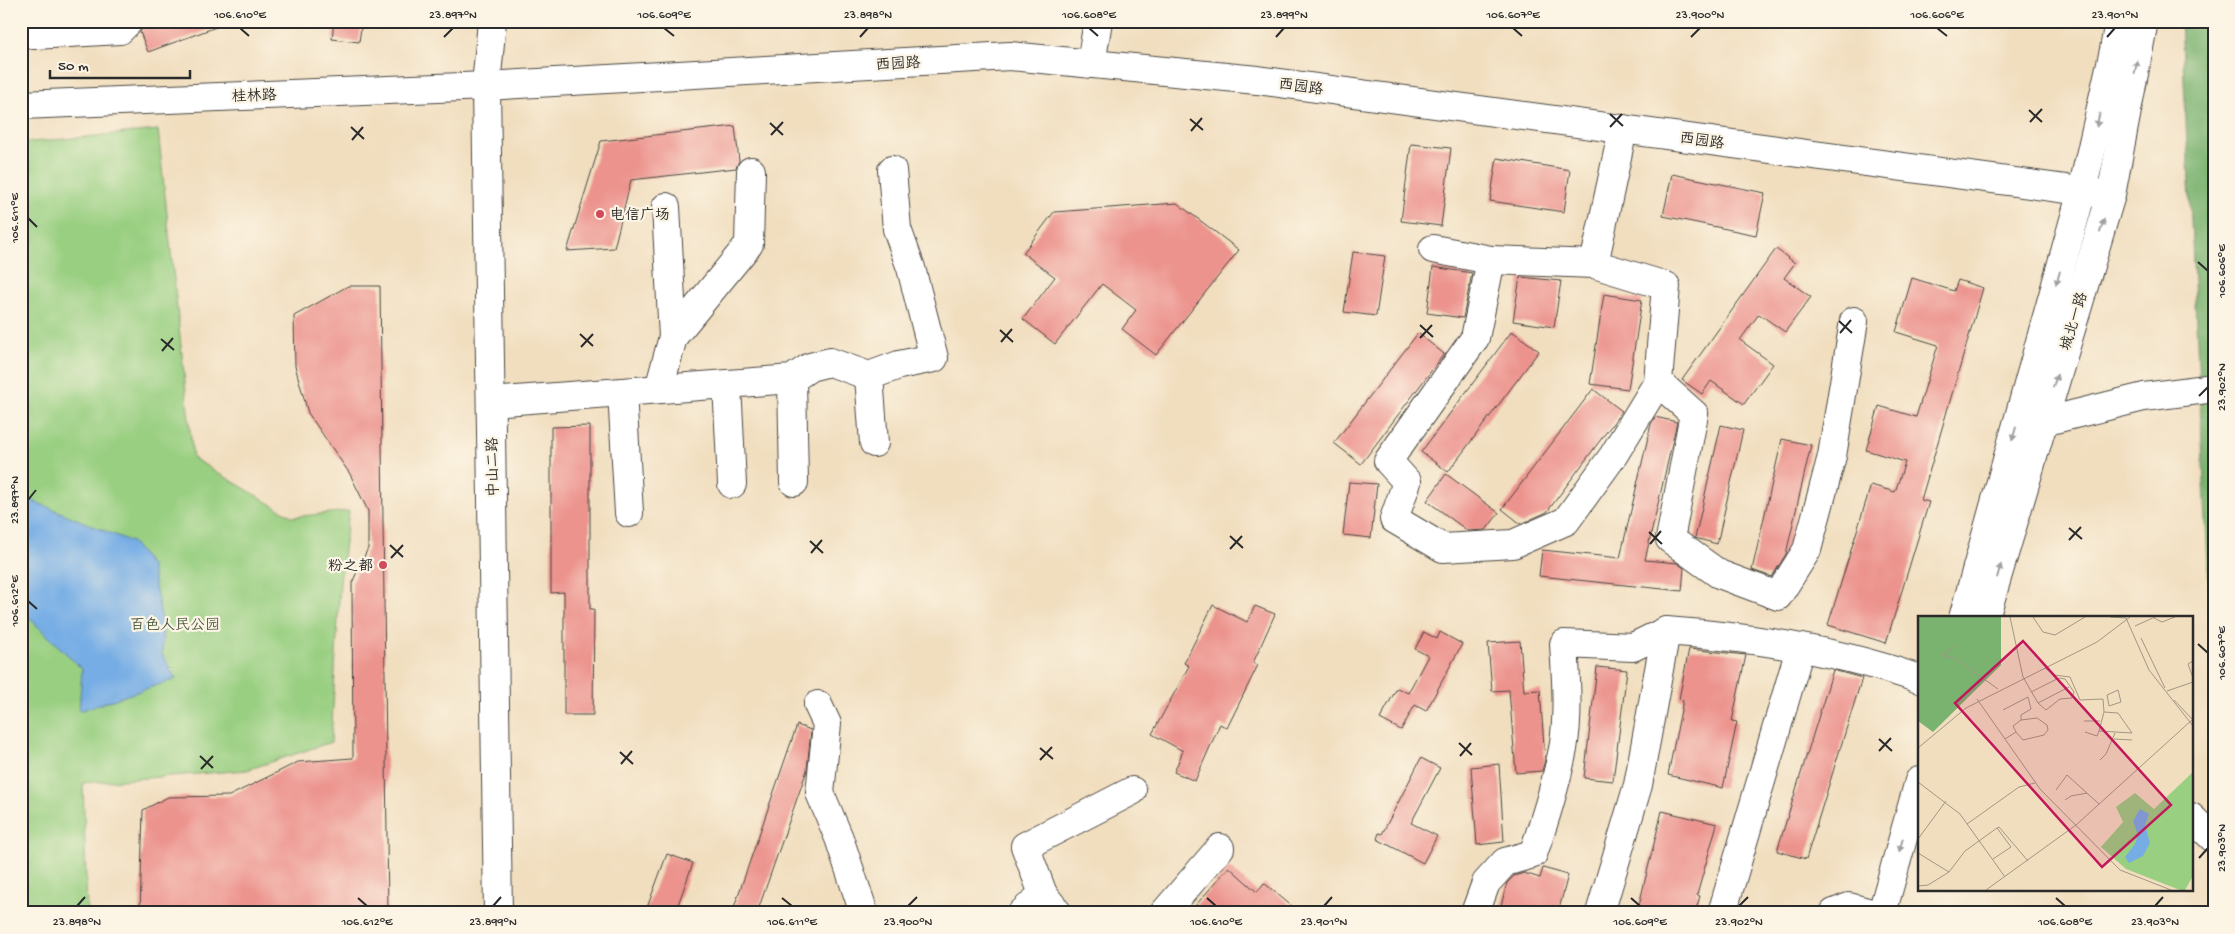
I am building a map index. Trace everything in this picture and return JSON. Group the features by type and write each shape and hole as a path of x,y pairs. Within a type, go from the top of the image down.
{"street":[{"path":"21,33 34,35 120,30 129,21"},
{"name":"中山二路","path":"492,21 486,86 498,913"},
{"path":"1091,64 1098,21"},
{"name":"城北一路","path":"1964,616 2082,191 2114,50 2118,21"},
{"name":"城北一路","path":"1986,616 2111,195 2144,21"},
{"name":"西园路","path":"486,86 1010,56 1257,80 2111,195"},
{"name":"桂林路","path":"21,105 486,86"},
{"path":"1594,264 1623,129"},
{"path":"491,402 792,379 810,367 830,362 869,376 899,365 934,358 911,268 897,229 892,170"},
{"path":"673,337 748,244 751,171"},
{"path":"659,389 673,337 666,207"},
{"path":"1433,250 1491,260 1594,264 1666,286 1658,382 1613,456 1566,520 1513,544 1443,548 1394,519 1407,482 1388,461 1475,338 1491,260"},
{"path":"1658,382 1694,414 1670,539 1719,574 1778,596 1807,550 1832,456 1854,321"},
{"path":"869,376 874,444"},
{"path":"792,379 794,482"},
{"path":"727,384 732,484"},
{"path":"2042,422 2144,397 2214,388"},
{"path":"622,392 629,513"},
{"path":"1600,913 1638,786 1666,631"},
{"path":"1475,913 1486,884 1506,862 1534,854 1563,748 1566,686 1564,644 1633,647 1666,631 1721,635 1878,664 1918,679"},
{"path":"1722,913 1800,649"},
{"path":"818,705 827,724 820,793 839,838 864,913"},
{"path":"1882,913 1918,785"},
{"path":"1022,913 1050,903 1025,846 1132,791"},
{"path":"2192,818 2214,839"},
{"path":"1164,913 1220,848"},
{"path":"1902,913 1918,856"},
{"path":"1834,913 1850,907 1871,913"}],"green space":[{"path":"2181,21 2214,21 2214,607 2210,603"},
{"name":"百色人民公园","path":"158,130 193,458 293,517 349,511 340,582 331,742 247,770 83,783 87,913 21,913 21,143"}],"water":[{"path":"21,496 132,542 151,566 163,626 162,654 176,679 79,711 82,669 21,610"}],"building":[{"path":"151,21 227,21 227,23 148,52 140,32 144,24"},
{"path":"334,21 362,21 359,42 332,39"},
{"name":"电信广场","path":"735,126 739,161 736,168 631,180 614,248 567,251 601,141"},
{"path":"1411,144 1451,148 1441,226 1401,221"},
{"path":"1497,158 1570,170 1564,212 1490,201"},
{"path":"1672,174 1765,193 1756,235 1663,216"},
{"path":"1177,203 1239,250 1156,355 1122,329 1136,310 1102,284 1055,344 1023,319 1055,277 1023,253 1054,212"},
{"path":"1776,249 1795,263 1784,278 1811,297 1785,332 1759,314 1740,340 1773,364 1744,404 1711,381 1702,394 1682,380"},
{"path":"1353,252 1385,256 1376,316 1344,312"},
{"path":"1433,267 1472,273 1463,318 1427,313"},
{"path":"1520,277 1561,281 1554,327 1513,321"},
{"path":"1912,278 1954,291 1958,280 1983,288 1921,500 1929,502 1886,643 1828,625 1871,485 1895,492 1905,462 1866,450 1879,406 1916,417 1938,345 1896,332"},
{"path":"348,286 380,286 388,913 140,913 143,810 168,797 229,796 298,762 353,758 352,583 368,548 368,511 350,474 308,413 295,366 294,316"},
{"path":"1604,294 1642,300 1628,389 1590,384"},
{"path":"1512,331 1539,351 1448,472 1421,452"},
{"path":"1418,333 1444,354 1361,464 1334,443"},
{"path":"1593,389 1622,411 1547,512 1521,524 1502,509"},
{"path":"1655,417 1677,422 1645,560 1677,563 1684,568 1682,591 1539,576 1542,550 1620,558 1651,424"},
{"path":"1721,425 1743,430 1717,544 1695,538"},
{"path":"590,426 590,609 594,609 593,715 564,715 564,592 551,593 551,427"},
{"path":"1782,439 1811,445 1786,554 1772,577 1752,570"},
{"path":"1446,474 1499,513 1486,530 1468,531 1427,501"},
{"path":"1349,482 1377,484 1371,538 1343,535"},
{"path":"1213,605 1247,622 1255,606 1275,614 1253,663 1258,665 1227,728 1220,724 1195,781 1174,772 1183,751 1152,734 1189,666 1184,663"},
{"path":"1424,632 1437,639 1440,632 1462,644 1426,711 1415,705 1401,730 1380,719 1397,688 1408,693 1428,656 1415,649"},
{"path":"1520,641 1524,691 1540,690 1545,760 1542,771 1516,773 1509,690 1492,691 1488,643"},
{"path":"1689,649 1746,655 1732,721 1737,722 1723,788 1668,775 1683,700 1679,699"},
{"path":"1597,667 1627,670 1613,781 1584,778"},
{"path":"1833,670 1862,678 1806,859 1777,851"},
{"path":"797,725 811,730 807,770 757,913 732,913"},
{"path":"1421,758 1440,768 1411,823 1437,836 1423,863 1377,839 1379,833 1382,834"},
{"path":"1499,764 1504,842 1477,845 1471,767"},
{"path":"1662,811 1717,824 1697,895 1700,896 1695,913 1637,913"},
{"path":"667,854 693,863 675,913 645,913"},
{"path":"1229,867 1257,892 1264,883 1300,913 1189,913"},
{"path":"1543,868 1568,875 1558,913 1499,913 1507,883 1514,876 1524,873 1540,878"}],"place":[{"name":"电信广场","path":"600,214"},
{"name":"粉之都","path":"383,565"}]}
